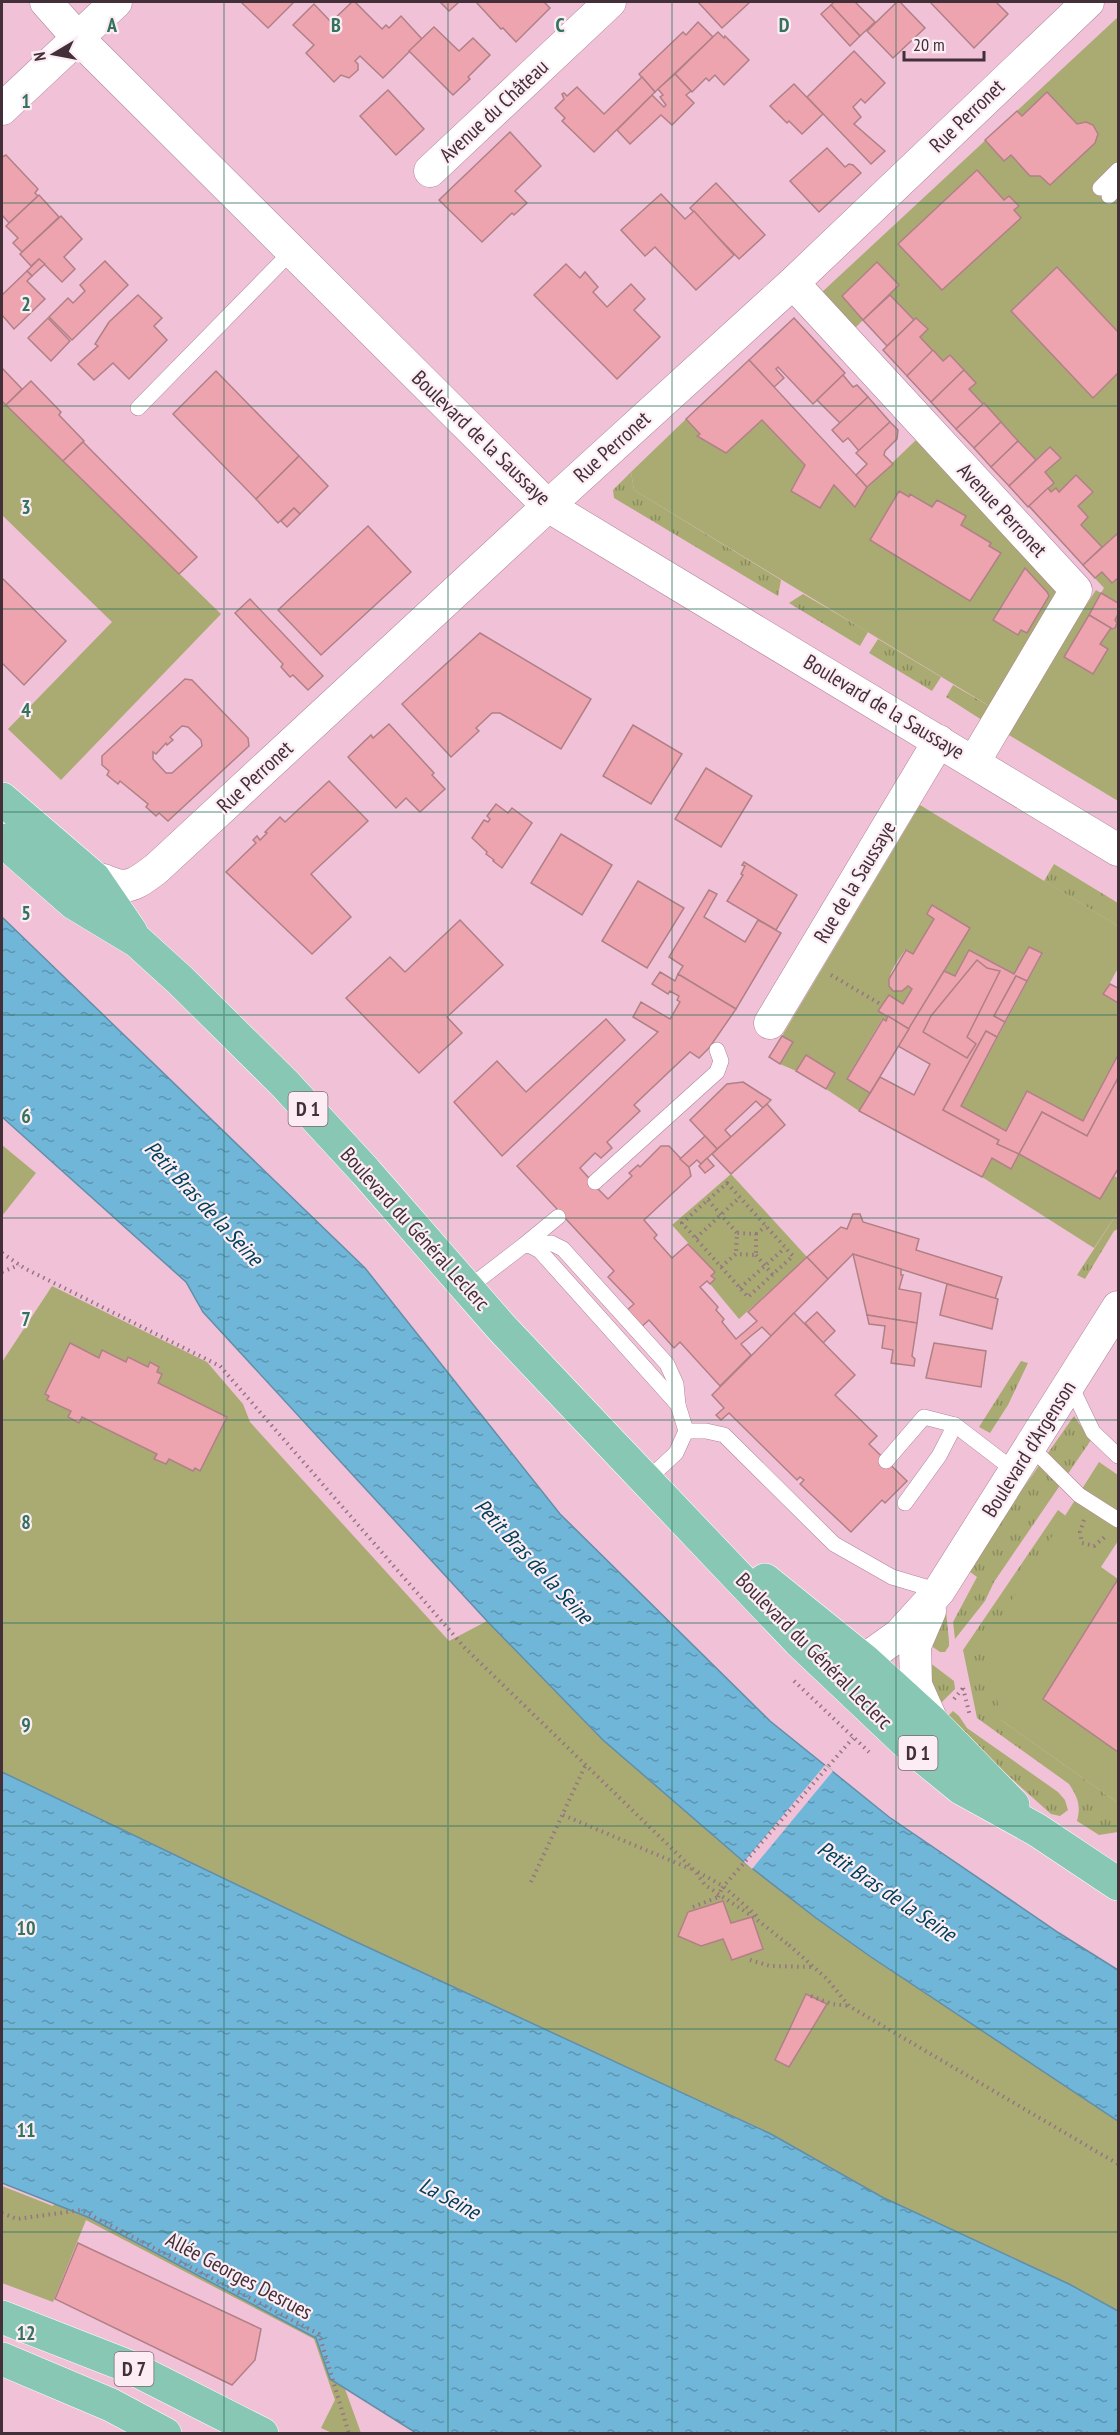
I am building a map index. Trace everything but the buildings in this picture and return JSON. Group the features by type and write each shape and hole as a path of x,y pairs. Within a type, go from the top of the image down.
{"main road":[{"name":"Boulevard du Général Leclerc","path":"2,798 94,878 137,941"},
{"name":"Boulevard du Général Leclerc","path":"2,840 74,903 137,941 180,980 285,1084 468,1288 799,1641 912,1748 961,1788 1037,1830 1119,1884"},
{"name":"Boulevard du Général Leclerc","path":"655,1488 872,1668 933,1723 1037,1830"},
{"name":"D 7","path":"2,2317 130,2367 261,2433"},
{"name":"D 7","path":"2,2359 111,2405 165,2433"}],"street":[{"name":"Boulevard de la Saussaye","path":"46,2 77,37 548,506 1119,850"},
{"path":"2,109 116,2"},
{"name":"Avenue du Château","path":"430,171 610,2"},
{"name":"Rue Perronet","path":"94,878 119,886 127,885 143,879 156,869 793,283 1088,2"},
{"name":"Avenue Perronet","path":"793,283 1076,590 974,762"},
{"name":"Rue de la Saussaye","path":"770,1023 939,741"},
{"name":"Boulevard d'Argenson","path":"933,1723 916,1686 915,1646 939,1591 1119,1308"},
{"name":"Boulevard d'Argenson","path":"872,1668 939,1591"},
{"name":"Boulevard d'Argenson","path":"872,1668 915,1646"},
{"path":"815,1655 857,1676 872,1668"}],"lane":[{"path":"1109,190 1119,170"},
{"path":"138,408 292,251"},
{"path":"595,1182 717,1072 721,1061 717,1050"},
{"path":"468,1288 528,1246 558,1217"},
{"path":"528,1246 540,1251 678,1405 686,1431 655,1488"},
{"path":"1070,1384 1093,1432 1119,1456"},
{"path":"886,1461 924,1417 955,1425 1023,1459 1119,1521"},
{"path":"905,1503 939,1456 955,1425"},
{"path":"686,1431 706,1431 724,1436 834,1544 892,1577 939,1591"}],"path":[{"path":"808,960 882,1005"},
{"path":"727,1183 793,1256 748,1297 682,1223 708,1200 727,1183"},
{"path":"696,1238 740,1197"},
{"path":"708,1200 737,1233 736,1254"},
{"path":"737,1233 756,1234 766,1226"},
{"path":"756,1234 756,1255 772,1275"},
{"path":"741,1288 785,1248"},
{"path":"2,1252 19,1265 220,1366 465,1648 696,1871 705,1885 755,1918 790,1946"},
{"path":"721,1267 736,1254 756,1255"},
{"path":"2,1272 19,1265"},
{"path":"963,1688 972,1725"},
{"path":"693,1907 718,1897 723,1886 852,1738"},
{"path":"531,1882 586,1764"},
{"path":"563,1815 696,1871 723,1886 813,1967 849,2006 1119,2164"},
{"path":"750,1960 770,1966 813,1967"},
{"path":"811,1996 832,2004 849,2006"},
{"name":"Allée Georges Desrues","path":"2,2213 17,2219 81,2210 319,2334 349,2433"}],"green space":[{"path":"1118,17 1118,801 1004,732 1096,590 1101,593 1104,588 883,350 887,345 863,320 854,329 821,293"},
{"path":"2,401 221,614 61,780 8,729 112,622 2,515"},
{"path":"686,419 700,434 697,436 726,453 762,420 805,465 791,491 834,485 855,507 867,487 916,440 1055,590 1057,598 991,707 634,490 631,472"},
{"path":"631,472 634,490 781,580 778,596 614,498 613,490"},
{"path":"803,594 868,632 860,646 789,603"},
{"path":"878,639 941,677 932,691 869,653"},
{"path":"953,685 991,707 985,722 946,697"},
{"path":"920,805 1118,926 1118,968 1104,994 1118,1003 1118,1055 1083,1121 1028,1091 1006,1131 961,1106 1042,954 1029,947 1014,974 969,950 955,976 944,971 970,928 933,905 927,914 934,919 913,954 905,950 890,976 890,986 893,991 902,991 908,986 912,989 903,1004 889,995 879,1011 888,1016 886,1021 882,1019 847,1078 870,1093 859,1111 826,1089 835,1073 806,1055 796,1071 780,1064 793,1042 782,1036"},
{"path":"1054,864 1118,903 1118,926 1044,881"},
{"path":"2,1145 36,1173 2,1216"},
{"path":"1019,1154 1100,1199 1114,1176 1118,1178 1118,1212 1094,1248 982,1177 992,1158 1011,1169"},
{"path":"731,1174 807,1257 739,1319 710,1284 714,1280 711,1276 714,1272 672,1225"},
{"path":"1118,1212 1118,1229 1114,1231 1085,1279 1077,1275"},
{"path":"52,1286 207,1362 243,1404 250,1422 449,1641 487,1621 603,1740 816,1918 1118,2121 1118,2311 1069,2284 882,2197 771,2134 350,1939 2,1772 2,1362"},
{"path":"1021,1361 1028,1363 1008,1405 990,1433 979,1427"},
{"path":"1074,1416 1091,1440 994,1582 985,1601 955,1639 953,1622 977,1577 966,1569"},
{"path":"1099,1462 1118,1475 1118,1541 1101,1567 1118,1579 1043,1699 1118,1752 1118,1803 1001,1720 986,1641"},
{"path":"1058,1510 1066,1516 1054,1535 1001,1720 1118,1803 1118,1832 1099,1835 1077,1821 1078,1802 1069,1784 977,1718 963,1650"},
{"path":"944,1610 946,1611 949,1646 945,1652 940,1652 930,1645"},
{"path":"925,1659 954,1681 955,1689 937,1707"},
{"path":"953,1711 967,1728 1058,1792 1065,1800 1068,1810 1060,1816 1051,1814 945,1719"},
{"path":"2,2186 53,2206 61,2193 324,2331 361,2433 332,2433 321,2428 335,2400 314,2339 86,2220 53,2302 2,2283"}],"water":[{"name":"Petit Bras de la Seine","path":"2,917 365,1268 560,1514 770,1721 889,1817 1059,1933 1118,1970 1118,2121 816,1918 744,1862 603,1740 487,1621 203,1312 186,1282 2,1117"},
{"name":"La Seine","path":"2,1772 350,1939 771,2134 882,2197 1069,2284 1118,2311 1118,2433 416,2433 330,2379 316,2338 90,2218 2,2183"}],"pier":[{"path":"825,1765 833,1771 752,1869 744,1862"}]}
